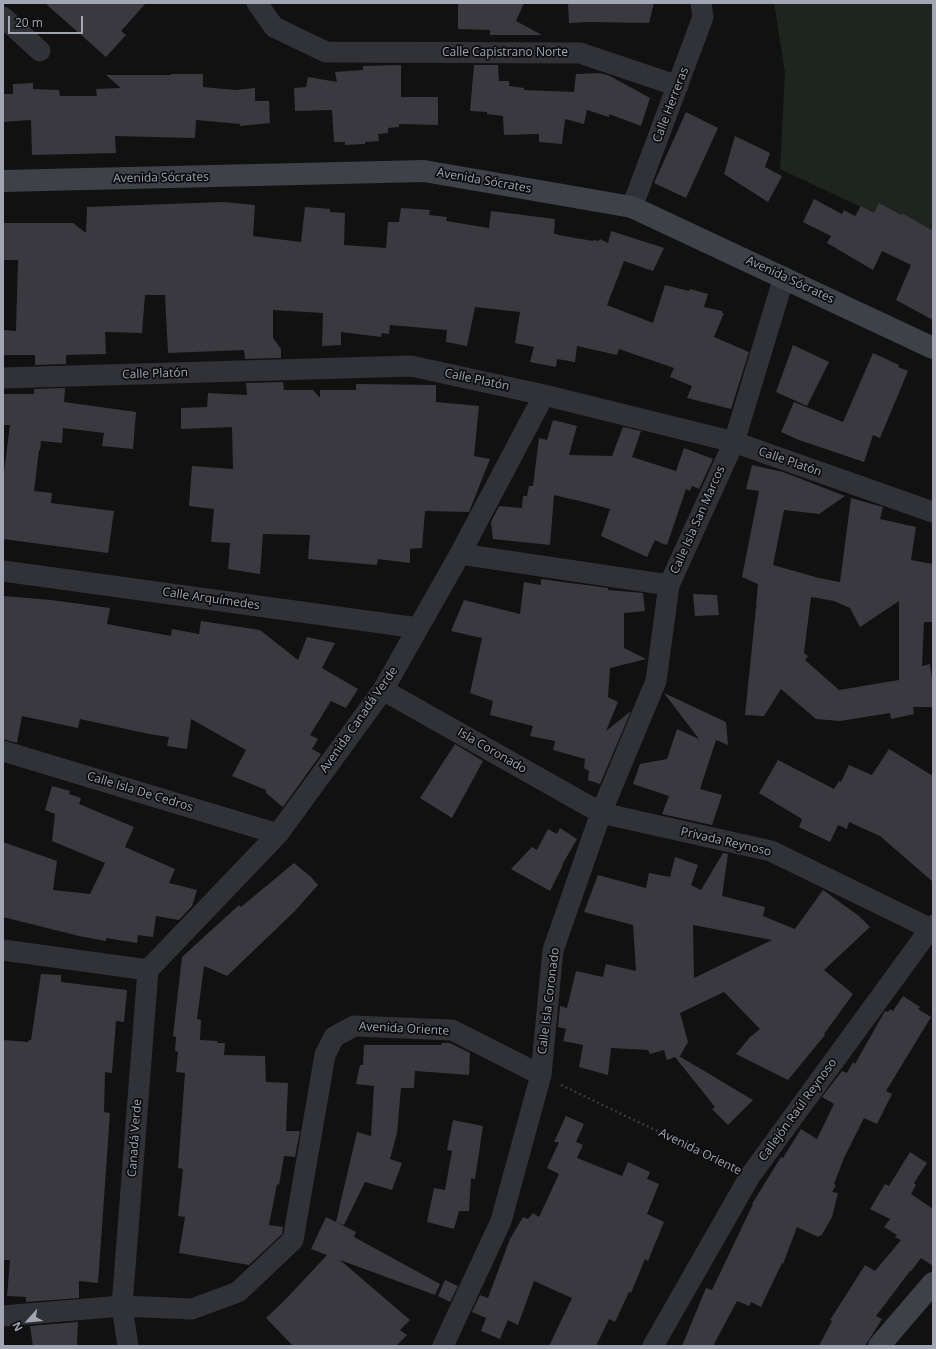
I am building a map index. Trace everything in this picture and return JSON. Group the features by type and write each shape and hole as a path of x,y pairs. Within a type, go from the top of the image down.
{"street":[{"name":"Calle Capistrano Norte","path":"258,3 274,27 326,52 580,53 678,86"},
{"name":"Calle Herreras","path":"632,207 703,17 701,3"},
{"path":"3,17 40,51"},
{"name":"Avenida Sócrates","path":"3,181 424,171 632,207 933,348"},
{"name":"Calle Isla San Marcos","path":"460,554 669,585 734,442 784,277"},
{"name":"Calle Platón","path":"3,378 411,366 544,395 734,442 933,512"},
{"name":"Avenida Canadá Verde","path":"148,970 278,834 383,690 460,554 544,395"},
{"name":"Calle Arquímedes","path":"3,571 418,628"},
{"name":"Calle Isla Coronado","path":"443,1346 501,1221 541,1075 554,950 601,813 656,681 669,585"},
{"name":"Isla Coronado","path":"383,690 601,813"},
{"name":"Calle Isla De Cedros","path":"3,751 278,834"},
{"name":"Privada Reynoso","path":"601,813 771,851 932,927"},
{"name":"Callejón Raúl Reynoso","path":"653,1346 750,1176 932,927"},
{"path":"3,950 148,970"},
{"name":"Canadá Verde","path":"128,1346 122,1306 148,970"},
{"name":"Avenida Oriente","path":"3,1316 122,1306 192,1309 238,1292 293,1240 325,1055 334,1037 354,1026 452,1030 541,1075"},
{"path":"879,1346 933,1283"}],"path":[{"name":"Avenida Oriente","path":"541,1075 750,1176"}],"shaded area":[{"path":"774,3 933,3 933,241 780,169 785,73"}],"building":[{"path":"45,3 146,3 121,31 126,35 106,57"},
{"path":"458,3 524,3 516,21 542,35 490,35 490,30 458,29"},
{"path":"568,3 654,3 649,23 569,23"},
{"path":"401,65 401,97 438,97 438,125 399,124 399,127 388,128 388,133 378,134 379,141 365,142 365,144 345,145 345,142 334,142 332,110 295,111 294,88 306,87 308,77 337,82 335,72 363,70 363,66"},
{"path":"474,65 498,65 499,81 509,81 509,86 524,88 524,90 574,92 576,74 600,73 610,76 650,98 641,126 609,114 609,117 587,110 584,124 565,119 562,144 539,142 539,134 504,135 503,116 487,114 487,112 470,111"},
{"path":"203,74 203,87 235,90 255,88 255,101 269,101 270,123 240,126 240,124 196,120 195,138 115,136 116,153 32,155 31,120 3,122 3,94 13,94 13,84 33,83 33,89 59,90 60,96 97,96 96,89 121,88 106,75"},
{"path":"686,112 718,128 686,198 654,183"},
{"path":"735,136 770,153 765,167 782,176 768,202 724,174"},
{"path":"814,199 842,214 844,210 855,216 861,206 874,213 879,203 901,215 902,213 933,231 933,320 896,300 911,265 882,251 873,270 827,243 831,236 803,222"},
{"path":"223,202 255,205 253,236 301,242 305,207 330,209 330,212 345,213 344,245 386,248 388,222 399,222 401,208 430,210 429,215 447,217 446,221 489,228 491,211 555,219 554,234 593,241 599,241 600,239 608,243 611,231 664,248 653,271 624,261 607,305 653,323 665,285 689,291 690,289 708,294 704,307 722,311 722,313 724,313 714,337 749,352 731,409 687,398 692,386 670,377 674,368 619,349 617,355 577,346 575,362 557,359 556,367 530,362 534,347 515,343 520,312 475,307 467,346 446,342 447,330 390,325 389,334 382,333 381,337 341,332 341,345 322,346 323,313 273,310 273,338 281,349 281,358 245,359 244,350 168,353 165,295 145,295 142,333 105,332 106,354 66,355 66,364 35,365 35,355 3,355 3,330 16,331 18,260 3,260 3,223 73,223 86,233 87,207"},
{"path":"793,345 829,362 807,406 776,392"},
{"path":"873,353 899,365 898,367 908,371 880,438 873,435 864,462 799,440 781,432 794,402 843,422"},
{"path":"283,382 284,390 313,390 320,398 320,390 356,390 356,384 436,385 436,402 479,406 474,456 490,459 469,512 425,511 422,548 410,549 410,563 378,559 377,565 308,559 310,535 263,534 260,574 228,569 230,543 211,542 214,509 189,506 192,466 233,469 232,427 181,429 181,408 207,407 208,393 247,395 246,383"},
{"path":"65,388 64,402 136,412 133,449 102,446 104,433 63,428 62,443 41,441 39,450 34,491 52,493 51,503 114,511 108,553 3,539 3,480 10,425 3,425 3,394 34,394 34,389"},
{"path":"553,420 577,426 569,455 612,456 623,427 641,431 632,457 676,471 684,448 713,459 699,489 692,486 690,491 686,489 667,545 655,540 647,557 601,536 610,509 554,495 550,545 493,539 491,522 499,506 522,508 523,496 527,496 529,486 533,486 539,438 547,440"},
{"path":"752,465 783,472 845,496 819,514 784,510 773,565 819,578 840,582 851,498 883,507 880,519 916,527 911,560 933,564 933,622 924,622 922,666 930,664 933,687 933,707 913,707 914,714 891,719 890,713 840,721 816,719 781,689 764,716 745,715 757,607 758,584 742,577 759,491 746,489","holes":["811,597 834,601 850,608 860,627 899,601 899,680 839,690 805,660 808,656 804,653"]},
{"path":"541,579 608,588 608,590 643,593 645,611 624,613 624,648 646,659 610,668 608,697 618,702 606,731 631,711 600,784 588,780 589,771 584,768 585,759 553,750 555,741 530,736 533,726 490,715 493,701 470,693 482,638 451,631 464,600 520,614 524,582 541,585"},
{"path":"693,594 717,595 719,615 695,616"},
{"path":"3,596 51,600 110,608 107,624 171,636 172,629 199,634 201,621 260,630 298,660 307,637 335,643 322,668 358,689 346,708 331,701 310,735 318,739 312,749 321,754 283,807 266,793 266,790 232,776 246,750 191,719 187,749 167,746 169,737 80,719 78,728 22,716 17,743 3,739"},
{"path":"664,693 726,722 728,745 716,740 700,789 722,795 712,825 662,814 669,796 633,784 640,764 667,759 677,729 699,739"},
{"path":"455,744 483,761 452,818 420,798"},
{"path":"889,749 933,776 933,882 880,836 849,822 847,829 838,825 830,842 799,827 802,819 759,793 778,760 834,789 839,781 841,782 849,765 872,775"},
{"path":"52,786 70,791 69,794 81,798 79,804 134,827 125,847 175,869 169,883 197,890 192,906 179,920 156,916 153,937 138,935 137,943 106,938 106,941 79,936 3,917 3,842 57,861 53,890 90,894 105,863 52,841 55,814 45,810"},
{"path":"560,828 577,839 562,865 550,891 511,869 532,847 537,850 548,829 557,834"},
{"path":"723,853 728,854 722,896 765,907 763,916 795,929 823,890 859,916 870,927 824,970 853,994 824,1034 825,1035 788,1080 736,1054 750,1037 760,1029 724,992 680,1013 688,1042 679,1056 753,1100 728,1125 712,1109 715,1107 675,1057 667,1060 664,1050 650,1054 648,1050 611,1048 608,1075 579,1067 583,1045 563,1041 566,1029 558,1027 560,1006 567,1008 576,971 603,977 606,964 636,971 633,925 584,912 598,875 646,888 649,873 670,877 675,857 698,865 691,885 701,890","holes":["693,925 772,940 694,978"]},
{"path":"294,863 318,885 295,911 227,976 204,966 197,1019 201,1020 200,1040 225,1043 224,1055 265,1056 266,1082 288,1083 286,1131 300,1131 295,1157 284,1156 279,1185 277,1184 269,1225 283,1227 282,1234 249,1265 179,1253 185,1217 178,1216 183,1169 178,1168 185,1073 176,1072 178,1052 175,1051 176,1037 173,1036 182,957 239,905 241,907"},
{"path":"41,974 61,975 61,982 127,990 124,1022 116,1021 112,1073 105,1072 104,1112 110,1113 98,1283 79,1281 79,1298 26,1302 26,1297 7,1296 10,1260 3,1260 3,1040 28,1042 31,1040"},
{"path":"903,996 920,1007 918,1009 931,1017 886,1091 892,1094 877,1124 864,1118 844,1158 834,1184 836,1185 832,1192 838,1193 832,1217 821,1236 820,1235 818,1237 797,1227 783,1264 782,1263 761,1307 751,1302 749,1306 737,1301 713,1346 682,1346 706,1288 712,1290 752,1204 781,1157 783,1158 801,1129 817,1139 834,1104 822,1097 842,1071 847,1073 853,1062 855,1064 885,1011 888,1012 890,1009 893,1011"},
{"path":"442,1043 450,1043 470,1053 469,1075 415,1071 414,1088 401,1088 397,1133 390,1159 402,1163 392,1190 365,1182 344,1225 336,1222 357,1132 371,1136 374,1086 356,1084 360,1065 363,1065 364,1045 441,1045"},
{"path":"566,1116 584,1124 576,1142 583,1145 577,1158 622,1176 628,1162 650,1172 647,1179 659,1184 647,1214 664,1222 648,1261 645,1259 631,1293 629,1292 615,1322 609,1319 596,1346 549,1346 572,1298 534,1281 518,1325 508,1320 500,1339 481,1331 486,1318 472,1312 480,1295 488,1298 510,1239 523,1217 528,1219 533,1213 539,1217 559,1174 547,1168 559,1142 554,1142"},
{"path":"453,1120 483,1126 475,1179 471,1178 469,1211 459,1211 454,1229 427,1222 434,1188 445,1190 452,1151 447,1150"},
{"path":"910,1152 927,1163 914,1183 916,1185 911,1194 933,1209 933,1266 921,1258 876,1316 882,1319 865,1346 819,1346 832,1321 830,1320 865,1265 875,1271 901,1240 895,1237 897,1235 884,1227 890,1219 870,1209 885,1184 889,1186"},
{"path":"326,1217 356,1232 354,1237 440,1284 435,1295 340,1260 410,1320 400,1330 407,1335 396,1346 293,1346 266,1318 327,1255 311,1249"},
{"path":"445,1280 458,1286 450,1302 438,1296"},
{"path":"78,1322 77,1346 33,1346 30,1326"}]}
